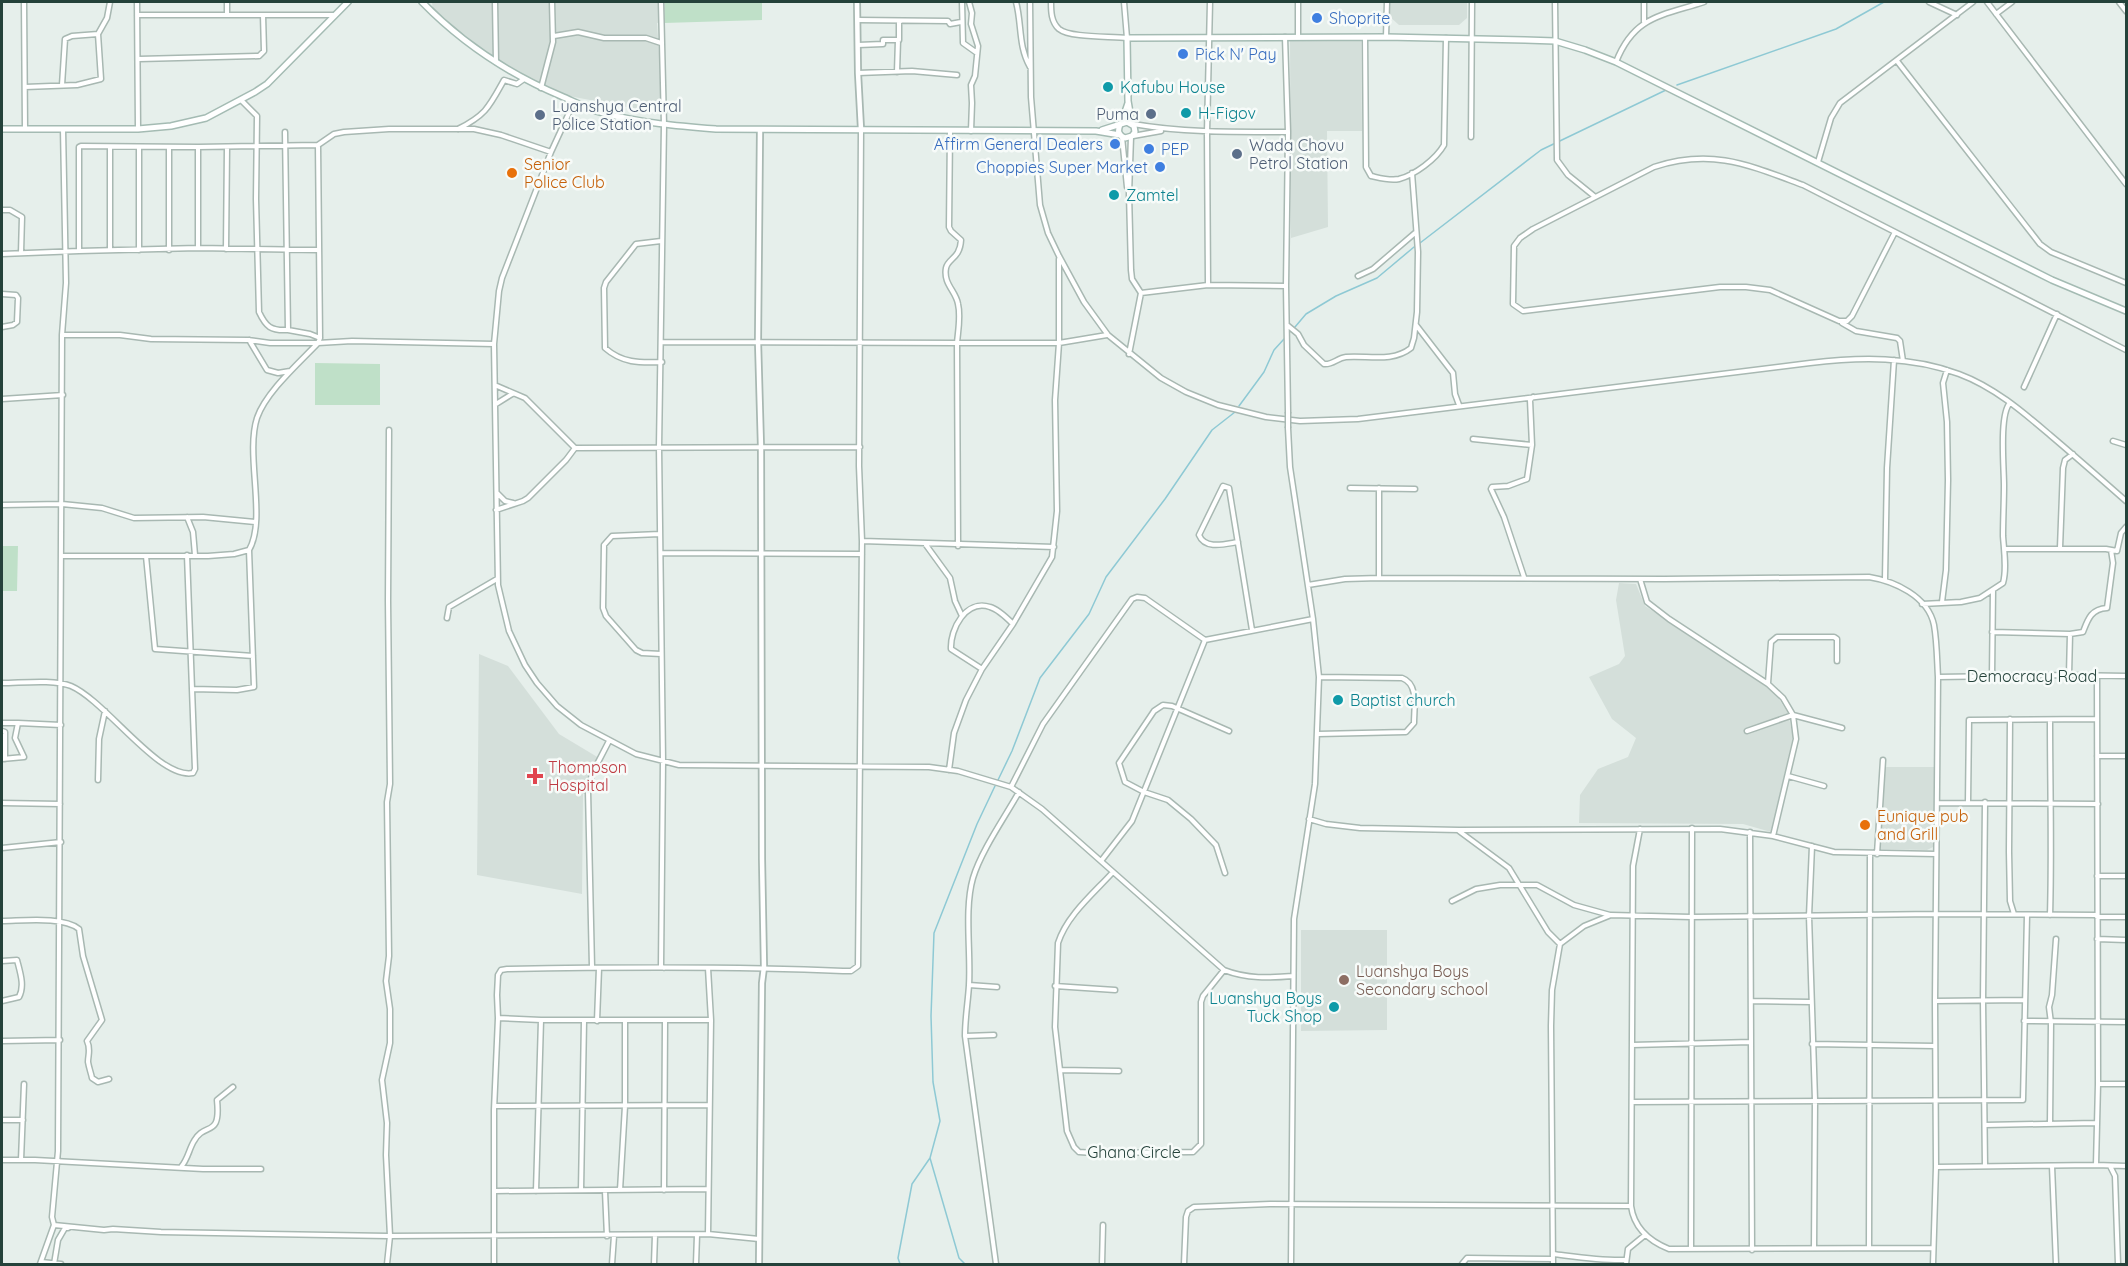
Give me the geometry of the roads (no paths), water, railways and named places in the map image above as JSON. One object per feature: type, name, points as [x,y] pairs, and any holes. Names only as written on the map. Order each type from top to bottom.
[{"type":"main road","points":[[2,129],[138,129],[171,126],[206,118],[255,92],[280,72],[348,2]]},
{"type":"main road","points":[[422,2],[453,31],[496,62],[524,80],[583,107],[664,125],[760,131],[861,129],[1096,131],[1132,136],[1135,132],[1128,101],[1127,38],[1386,37],[1555,41],[1616,62],[2052,280],[2127,311]]},
{"type":"main road","points":[[1121,136],[1118,130],[1128,101]]},
{"type":"main road","points":[[1096,131],[1128,122],[1132,124]]},
{"type":"street","points":[[24,2],[25,129]]},
{"type":"street","points":[[25,87],[82,84],[101,79],[98,34],[107,18],[110,2]]},
{"type":"street","points":[[137,2],[138,129]]},
{"type":"street","points":[[227,2],[227,15]]},
{"type":"street","points":[[495,2],[496,62]]},
{"type":"street","points":[[541,88],[554,36],[552,2]]},
{"type":"street","points":[[661,2],[664,125],[659,447],[663,761],[661,967],[665,968]]},
{"type":"street","points":[[494,1264],[498,975],[501,970],[764,967],[843,971],[858,966],[862,541],[861,129],[857,2]]},
{"type":"street","points":[[962,2],[963,43],[977,53]]},
{"type":"street","points":[[969,2],[978,46],[975,76],[970,86],[972,103],[970,131]]},
{"type":"street","points":[[1016,2],[1021,44],[1024,57],[1031,70]]},
{"type":"street","points":[[1030,2],[1034,131],[1040,205],[1048,233],[1084,302],[1108,335],[1161,378],[1186,392],[1218,405],[1266,417],[1300,421],[1347,420],[1835,360],[1871,358],[1903,361],[1947,370],[1976,382],[2010,403],[2127,501]]},
{"type":"street","points":[[1051,2],[1052,18],[1055,24],[1067,33],[1127,38],[1125,2]]},
{"type":"street","points":[[1208,285],[1207,132],[1210,2]]},
{"type":"street","points":[[1298,2],[1298,38]]},
{"type":"street","points":[[1386,37],[1387,2]]},
{"type":"street","points":[[1471,137],[1472,2]]},
{"type":"street","points":[[1555,2],[1557,160],[1560,166],[1594,196]]},
{"type":"street","points":[[1644,2],[1644,22]]},
{"type":"street","points":[[1616,62],[1629,36],[1644,22],[1704,2]]},
{"type":"street","points":[[1929,2],[1957,15]]},
{"type":"street","points":[[1818,162],[1835,109],[1973,2]]},
{"type":"street","points":[[1987,2],[2127,184]]},
{"type":"street","points":[[1996,14],[2012,2]]},
{"type":"street","points":[[2119,2],[2127,11]]},
{"type":"street","points":[[137,15],[333,15]]},
{"type":"street","points":[[139,59],[259,56],[264,51],[263,15]]},
{"type":"street","points":[[858,20],[948,21],[950,24],[971,20]]},
{"type":"street","points":[[897,72],[899,21],[913,20]]},
{"type":"street","points":[[554,36],[578,32],[604,38],[646,38],[661,43]]},
{"type":"street","points":[[62,86],[65,39],[72,36],[98,34]]},
{"type":"street","points":[[1285,37],[1288,132],[1286,286],[1290,467],[1313,619],[1319,676],[1315,784],[1294,919],[1291,1264]]},
{"type":"street","points":[[1365,37],[1368,172],[1371,176],[1387,180],[1399,179],[1412,173],[1436,155],[1444,145],[1446,38]]},
{"type":"street","points":[[858,45],[883,44],[883,40],[898,40]]},
{"type":"street","points":[[1897,61],[2040,244],[2059,255],[2127,283]]},
{"type":"street","points":[[858,73],[912,71],[957,75]]},
{"type":"street","points":[[457,130],[476,121],[484,113],[504,80],[516,84],[524,80]]},
{"type":"street","points":[[241,100],[256,116],[259,312],[270,329],[310,334],[319,341]]},
{"type":"street","points":[[574,102],[551,152],[502,278],[494,344],[497,579],[509,631],[525,665],[537,683],[570,718],[609,741],[636,754],[679,765],[928,767],[949,770],[1011,787],[1042,809],[1224,970],[1240,976],[1258,978],[1293,976]]},
{"type":"street","points":[[1132,124],[1164,130],[1288,132]]},
{"type":"street","points":[[61,1264],[41,1263],[54,1225],[52,1216],[57,1161],[60,1040],[62,335],[66,252],[63,129]]},
{"type":"street","points":[[79,251],[79,147],[318,145],[334,134],[389,129],[493,132],[551,152]]},
{"type":"street","points":[[1129,354],[1141,293],[1132,279],[1129,194],[1132,136],[1164,130]]},
{"type":"street","points":[[759,1264],[764,967],[761,447],[758,341],[760,131]]},
{"type":"street","points":[[950,131],[949,227],[961,240],[958,255],[948,264],[946,271],[948,285],[958,303],[958,546]]},
{"type":"street","points":[[285,132],[288,330]]},
{"type":"street","points":[[1121,136],[1129,194]]},
{"type":"street","points":[[192,689],[253,688],[249,550],[253,543],[255,522],[256,424],[261,408],[290,371],[319,341],[318,145]]},
{"type":"street","points":[[110,147],[110,250]]},
{"type":"street","points":[[139,147],[139,250]]},
{"type":"street","points":[[169,147],[169,250]]},
{"type":"street","points":[[198,147],[198,248]]},
{"type":"street","points":[[226,249],[227,147]]},
{"type":"street","points":[[1903,361],[1900,341],[1897,338],[1856,331],[1770,290],[1746,286],[1720,287],[1523,311],[1517,309],[1513,304],[1513,258],[1516,242],[1533,229],[1594,196],[1663,164],[1699,158],[1728,160],[1749,165],[1803,185],[2127,350]]},
{"type":"street","points":[[1287,325],[1324,364],[1330,364],[1342,357],[1390,356],[1405,352],[1412,346],[1418,252],[1412,173]]},
{"type":"street","points":[[2,210],[10,210],[22,217],[21,253]]},
{"type":"street","points":[[1358,276],[1373,269],[1416,232]]},
{"type":"street","points":[[1839,321],[1847,321],[1852,316],[1895,232]]},
{"type":"street","points":[[661,241],[636,244],[603,288],[605,348],[614,356],[629,362],[662,362]]},
{"type":"street","points":[[2,254],[198,248],[258,251],[318,250]]},
{"type":"street","points":[[949,770],[954,733],[966,700],[982,669],[1013,624],[1050,560],[1054,547],[1059,256]]},
{"type":"street","points":[[1141,293],[1208,285],[1286,286]]},
{"type":"street","points":[[2,294],[16,295],[18,298],[17,322],[2,327]]},
{"type":"street","points":[[2024,387],[2057,314]]},
{"type":"street","points":[[1415,324],[1453,373],[1455,394],[1460,406]]},
{"type":"street","points":[[62,335],[248,340],[270,343],[352,341],[494,344]]},
{"type":"street","points":[[662,342],[1059,342],[1108,335]]},
{"type":"street","points":[[248,340],[267,370],[278,373],[290,371]]},
{"type":"street","points":[[1885,580],[1887,468],[1894,360]]},
{"type":"street","points":[[1942,602],[1946,570],[1948,480],[1947,422],[1943,383],[1947,370]]},
{"type":"street","points":[[496,386],[525,398],[575,448],[860,447]]},
{"type":"street","points":[[496,404],[513,394]]},
{"type":"street","points":[[2,399],[63,395]]},
{"type":"street","points":[[1524,577],[1504,517],[1491,489],[1527,479],[1532,445],[1530,400],[1533,396]]},
{"type":"street","points":[[1922,604],[1961,602],[1980,598],[2003,583],[2002,441],[2007,406],[2010,403]]},
{"type":"street","points":[[387,1264],[390,1236],[386,1155],[387,1123],[382,1080],[390,1031],[386,981],[389,940],[387,802],[390,784],[389,430]]},
{"type":"street","points":[[1473,440],[1532,445]]},
{"type":"street","points":[[2113,441],[2127,445]]},
{"type":"street","points":[[496,510],[524,501],[575,448]]},
{"type":"street","points":[[2060,548],[2062,468],[2064,460],[2073,454]]},
{"type":"street","points":[[1238,542],[1205,544],[1199,535],[1223,486],[1229,488],[1238,542],[1252,630]]},
{"type":"street","points":[[1350,488],[1415,489]]},
{"type":"street","points":[[1378,488],[1379,578]]},
{"type":"street","points":[[496,492],[505,501],[513,504]]},
{"type":"street","points":[[2,505],[63,504],[102,508],[134,518],[187,517],[255,522]]},
{"type":"street","points":[[187,517],[193,532],[195,555]]},
{"type":"street","points":[[2004,549],[2060,548],[2117,551],[2121,532],[2127,526]]},
{"type":"street","points":[[661,534],[612,536],[607,540],[604,545],[603,608],[613,625],[636,650],[642,653],[661,654]]},
{"type":"street","points":[[862,541],[958,546],[1054,547]]},
{"type":"street","points":[[926,544],[950,578],[955,601],[962,616]]},
{"type":"street","points":[[62,556],[229,555],[249,550]]},
{"type":"street","points":[[1992,632],[2070,634],[2083,632],[2086,621],[2092,613],[2098,609],[2107,608],[2113,563],[2111,550]]},
{"type":"street","points":[[661,553],[862,554]]},
{"type":"street","points":[[147,555],[155,649],[253,656]]},
{"type":"street","points":[[2,683],[61,683],[83,692],[105,710],[148,753],[169,766],[192,774],[195,769],[187,555]]},
{"type":"street","points":[[1308,585],[1345,579],[1379,578],[1869,577],[1901,586],[1922,604],[1934,624],[1938,677],[1935,914],[1936,1167],[1933,1264]]},
{"type":"street","points":[[447,618],[449,607],[497,579]]},
{"type":"street","points":[[1640,579],[1647,602],[1768,684],[1783,698],[1793,715],[1796,739],[1773,836]]},
{"type":"street","points":[[1992,676],[1993,590]]},
{"type":"street","points":[[1011,787],[1043,724],[1132,599],[1145,598],[1205,640],[1313,619]]},
{"type":"street","points":[[982,669],[951,649],[950,640],[962,616],[974,607],[992,607],[1013,624]]},
{"type":"street","points":[[2069,675],[2070,634]]},
{"type":"street","points":[[1768,684],[1771,642],[1777,637],[1834,637],[1837,639],[1837,661]]},
{"type":"street","points":[[1101,861],[1126,831],[1205,640]]},
{"type":"street","points":[[1318,734],[1406,732],[1414,723],[1413,688],[1407,679],[1319,676]]},
{"type":"street","points":[[2096,1165],[2098,1084],[2096,1022],[2097,676]]},
{"type":"street","name":"Democracy Road","points":[[1938,677],[2127,676]]},
{"type":"street","points":[[1225,873],[1213,840],[1173,803],[1125,782],[1119,763],[1154,711],[1163,705],[1229,730]]},
{"type":"street","points":[[98,780],[99,739],[105,710]]},
{"type":"street","points":[[1747,731],[1793,715],[1842,728]]},
{"type":"street","points":[[2010,719],[2008,803],[2010,901],[2014,914]]},
{"type":"street","points":[[1968,802],[1969,720],[2096,719]]},
{"type":"street","points":[[2050,720],[2052,853],[2050,915]]},
{"type":"street","points":[[2,723],[61,725]]},
{"type":"street","points":[[15,734],[3,732],[3,759],[24,757],[16,741],[18,723]]},
{"type":"street","points":[[592,968],[588,791],[592,774],[609,741]]},
{"type":"street","points":[[2097,756],[2127,756]]},
{"type":"street","points":[[1877,854],[1883,760]]},
{"type":"street","points":[[1788,776],[1824,786]]},
{"type":"street","points":[[996,1264],[965,1036],[969,985],[970,896],[978,864],[1019,792]]},
{"type":"street","points":[[2,802],[60,804]]},
{"type":"street","points":[[1985,802],[1983,1001],[1985,1166]]},
{"type":"street","points":[[1938,803],[2098,804]]},
{"type":"street","points":[[1309,819],[1326,824],[1360,828],[1459,830],[1720,828],[1773,836],[1834,852],[1936,854]]},
{"type":"street","points":[[1691,1248],[1692,828]]},
{"type":"street","points":[[1640,829],[1633,866],[1632,914],[1631,1206],[1633,1218],[1645,1235],[1669,1249],[1933,1248]]},
{"type":"street","points":[[1459,830],[1509,868],[1548,932],[1560,944]]},
{"type":"street","points":[[1750,832],[1752,1250]]},
{"type":"street","points":[[2,848],[61,842]]},
{"type":"street","points":[[1812,846],[1809,916],[1810,1002],[1815,1100],[1814,1248]]},
{"type":"street","points":[[1869,1248],[1870,854]]},
{"type":"street","name":"Ghana Circle","points":[[1113,872],[1061,932],[1058,943],[1055,1027],[1067,1131],[1074,1147],[1079,1152],[1094,1154],[1193,1152],[1197,1150],[1201,1144],[1201,1002],[1203,996],[1224,970]]},
{"type":"street","points":[[2097,876],[2127,876]]},
{"type":"street","points":[[1452,901],[1476,889],[1518,884],[1537,885],[1574,905],[1611,915],[1691,917],[2014,914],[2127,917]]},
{"type":"street","points":[[1553,1264],[1552,990],[1560,944],[1584,926],[1611,915]]},
{"type":"street","points":[[1633,1102],[2023,1100],[2027,915]]},
{"type":"street","points":[[2,921],[60,921],[75,925],[80,932],[83,956],[102,1020],[87,1041],[90,1046],[88,1059],[92,1078],[98,1082],[109,1079]]},
{"type":"street","points":[[2050,1123],[2051,1023],[2049,1007],[2056,939]]},
{"type":"street","points":[[2097,939],[2127,940]]},
{"type":"street","points":[[2,961],[17,960],[22,980],[19,997],[2,1001]]},
{"type":"street","points":[[597,1021],[599,968]]},
{"type":"street","points":[[708,968],[711,1020],[708,1234]]},
{"type":"street","points":[[969,985],[997,987]]},
{"type":"street","points":[[1055,986],[1115,990]]},
{"type":"street","points":[[1935,1001],[2025,1000]]},
{"type":"street","points":[[1751,1001],[1810,1002]]},
{"type":"street","points":[[498,1018],[584,1021],[711,1020]]},
{"type":"street","points":[[536,1191],[541,1020]]},
{"type":"street","points":[[620,1190],[625,1106],[625,1020]]},
{"type":"street","points":[[581,1190],[584,1021]]},
{"type":"street","points":[[664,1190],[665,1021]]},
{"type":"street","points":[[2024,1022],[2127,1022]]},
{"type":"street","points":[[965,1036],[994,1035]]},
{"type":"street","points":[[2,1041],[60,1040]]},
{"type":"street","points":[[1632,1045],[1751,1042]]},
{"type":"street","points":[[1812,1044],[1935,1046]]},
{"type":"street","points":[[1060,1070],[1119,1071]]},
{"type":"street","points":[[21,1160],[24,1084]]},
{"type":"street","points":[[2098,1084],[2127,1084]]},
{"type":"street","points":[[181,1167],[198,1134],[210,1130],[216,1123],[217,1100],[232,1087]]},
{"type":"street","points":[[495,1106],[709,1106]]},
{"type":"street","points":[[2,1120],[23,1120]]},
{"type":"street","points":[[1985,1125],[2096,1123]]},
{"type":"street","points":[[2,1160],[261,1169]]},
{"type":"street","points":[[2110,1165],[2115,1176],[2118,1264]]},
{"type":"street","points":[[2052,1166],[2056,1264]]},
{"type":"street","points":[[1936,1167],[2127,1166]]},
{"type":"street","points":[[495,1191],[707,1189]]},
{"type":"street","points":[[604,1191],[607,1236]]},
{"type":"street","points":[[1184,1264],[1186,1217],[1188,1211],[1194,1207],[1232,1204],[1631,1206]]},
{"type":"street","points":[[1102,1264],[1103,1224]]},
{"type":"street","points":[[54,1225],[161,1232],[390,1236],[708,1234],[759,1239]]},
{"type":"street","points":[[54,1264],[58,1240],[65,1228],[71,1227]]},
{"type":"street","points":[[654,1264],[655,1235]]},
{"type":"street","points":[[696,1264],[697,1235]]},
{"type":"street","points":[[1462,1264],[1467,1258],[1553,1256],[1591,1257],[1603,1261],[1626,1262],[1628,1249],[1645,1235]]},
{"type":"street","points":[[612,1264],[614,1236]]},
{"type":"waterway","points":[[1677,85],[1836,29],[1884,2]]},
{"type":"waterway","points":[[1420,243],[1541,150],[1666,90]]},
{"type":"waterway","points":[[1295,327],[1306,314],[1336,296],[1377,278],[1414,247]]},
{"type":"waterway","points":[[1239,406],[1264,372],[1274,350],[1284,339]]},
{"type":"waterway","points":[[998,780],[1012,751],[1040,678],[1089,614],[1106,577],[1165,499],[1212,430],[1235,412]]},
{"type":"waterway","points":[[900,1264],[898,1258],[912,1184],[930,1158],[940,1121],[933,1082],[931,1016],[934,933],[977,824],[995,786]]},
{"type":"waterway","points":[[930,1158],[959,1258],[965,1264]]},
{"type":"place","name":"Shoprite","points":[[1317,18]]},
{"type":"place","name":"Pick N' Pay","points":[[1183,54]]},
{"type":"place","name":"Kafubu House","points":[[1108,87]]},
{"type":"place","name":"H-Figov","points":[[1186,113]]},
{"type":"place","name":"Puma","points":[[1151,114]]},
{"type":"place","name":"Luanshya Central Police Station","points":[[540,115]]},
{"type":"place","name":"Affirm General Dealers","points":[[1115,144]]},
{"type":"place","name":"PEP","points":[[1149,149]]},
{"type":"place","name":"Wada Chovu Petrol Station","points":[[1237,154]]},
{"type":"place","name":"Choppies Super Market","points":[[1160,167]]},
{"type":"place","name":"Senior Police Club","points":[[512,173]]},
{"type":"place","name":"Zamtel","points":[[1114,195]]},
{"type":"place","name":"Baptist church","points":[[1338,700]]},
{"type":"place","name":"Thompson Hospital","points":[[535,776]]},
{"type":"place","name":"Eunique pub and Grill","points":[[1865,825]]},
{"type":"place","name":"Luanshya Boys Secondary school","points":[[1344,980]]},
{"type":"place","name":"Luanshya Boys Tuck Shop","points":[[1334,1007]]}]
